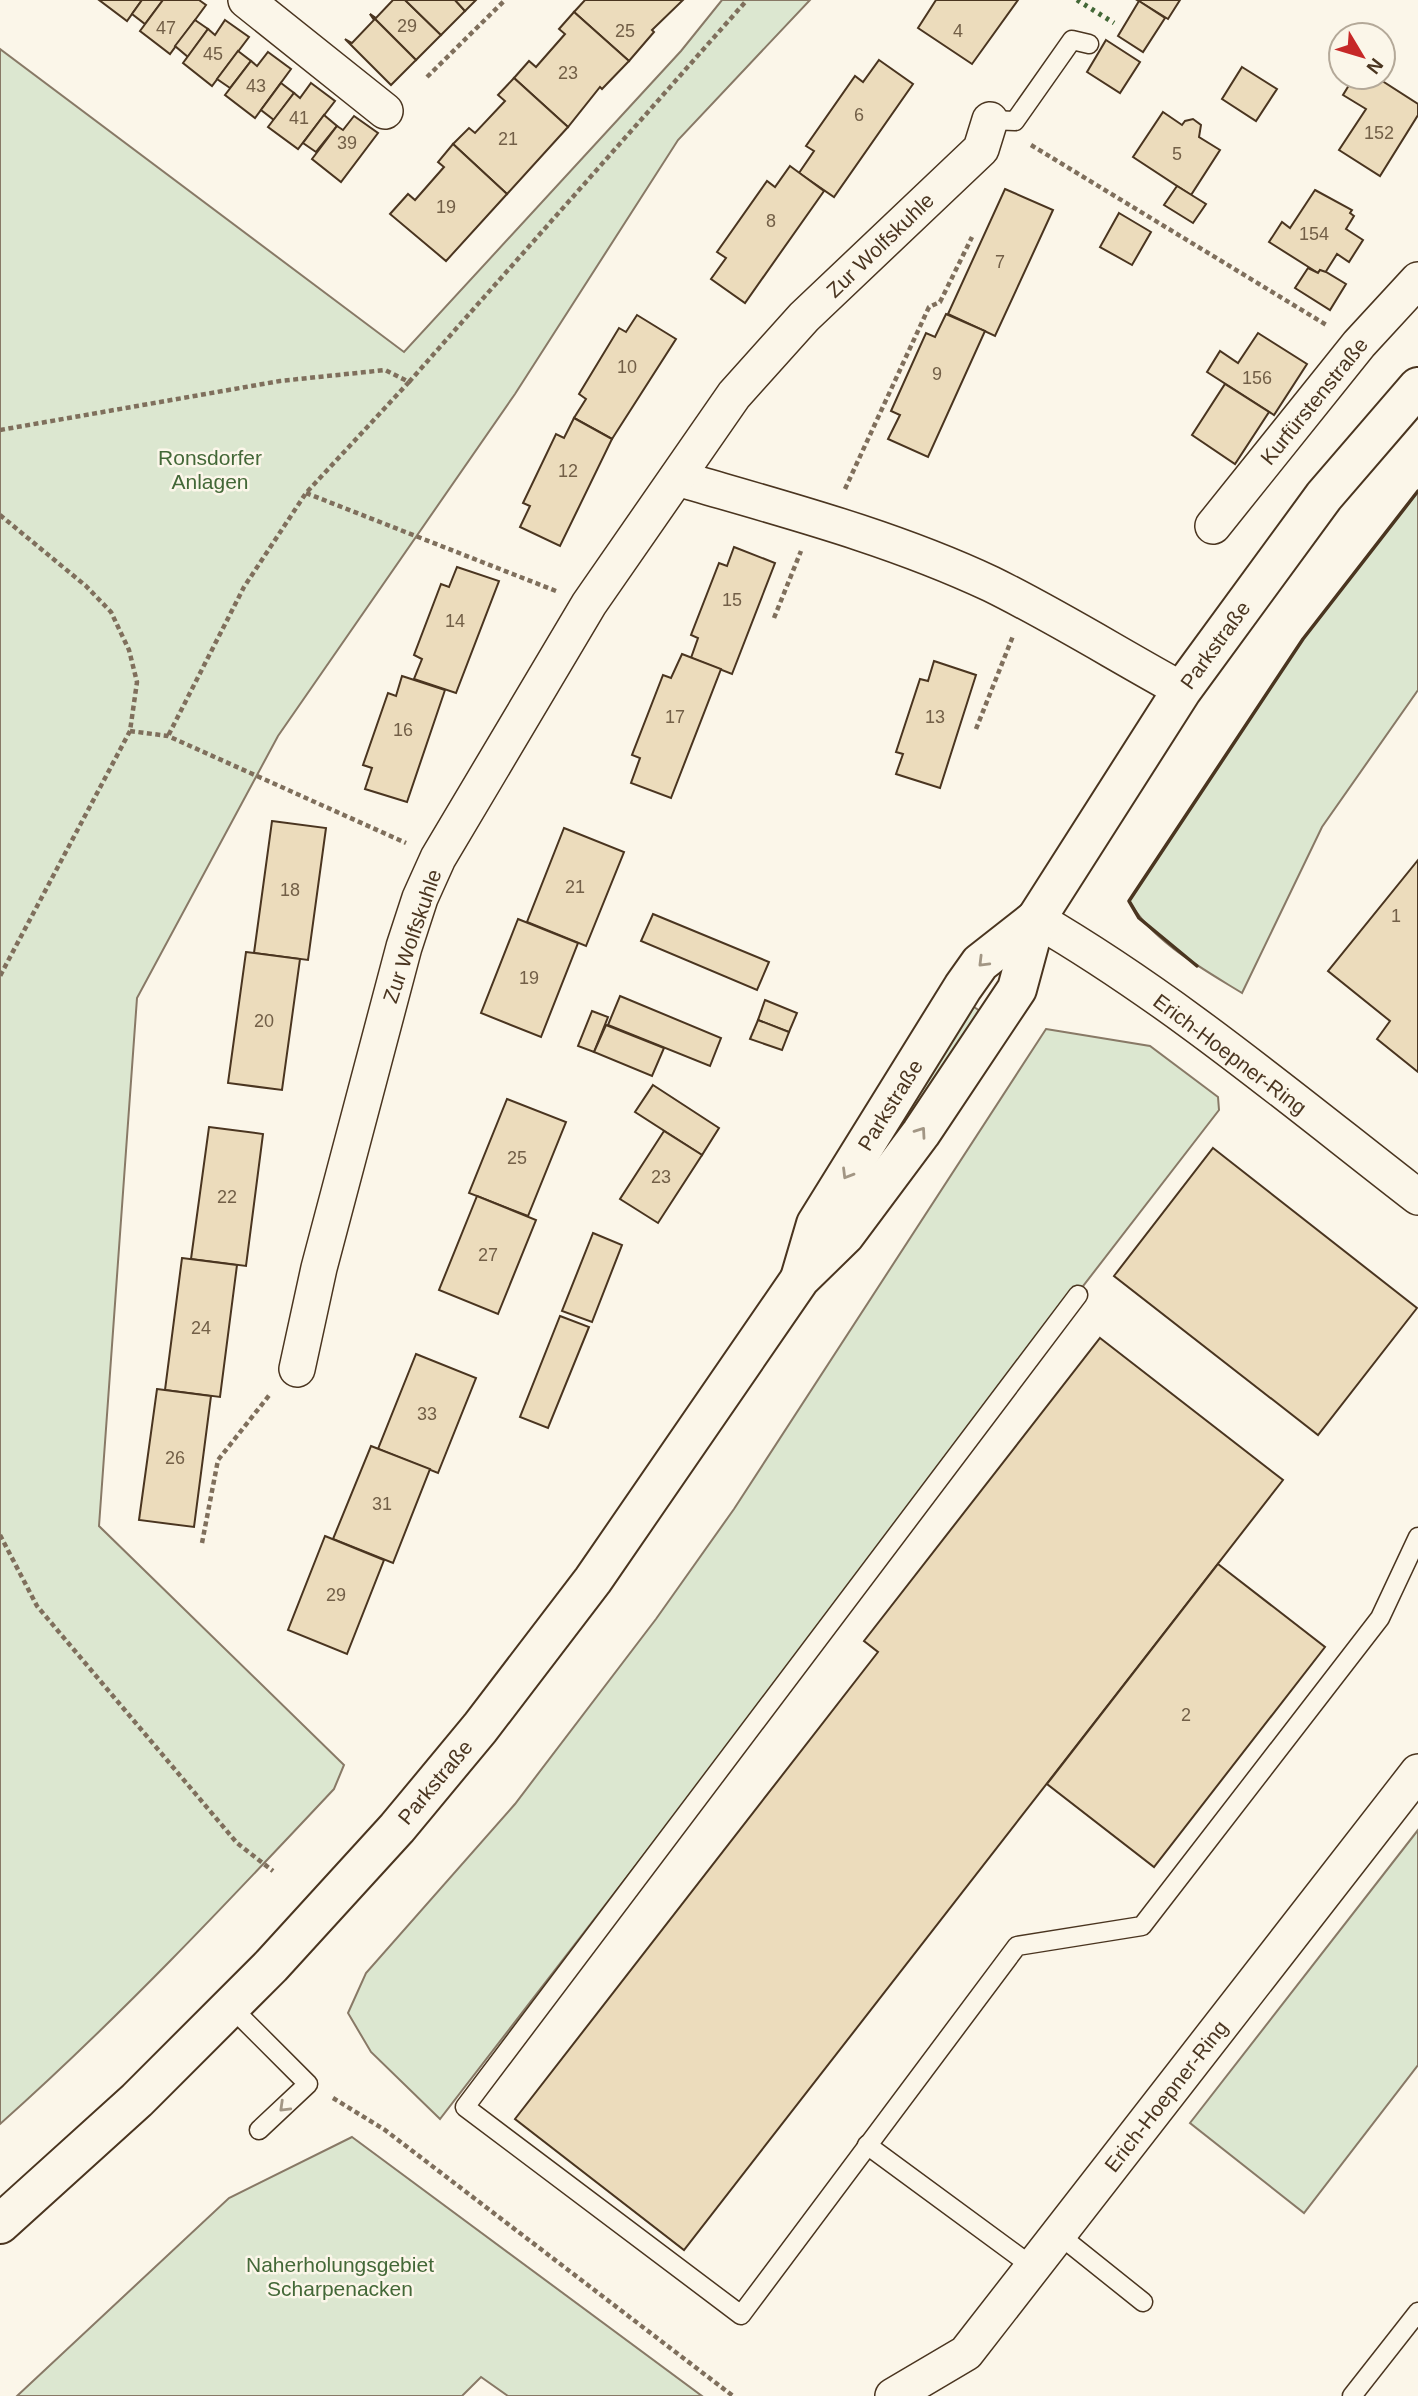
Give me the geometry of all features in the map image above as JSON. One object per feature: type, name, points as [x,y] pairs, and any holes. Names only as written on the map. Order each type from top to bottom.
[{"type":"main road","name":"Parkstraße","points":[[0,2224],[72,2161],[231,2007],[380,1847],[480,1728],[593,1580],[800,1279],[845,1235],[921,1133],[1017,989],[1036,919],[1182,690],[1324,496],[1418,387]]},
{"type":"street","points":[[246,0],[384,111]]},
{"type":"street","name":"Zur Wolfskuhle","points":[[297,1369],[319,1268],[400,959],[420,898],[438,858],[589,604],[734,395],[804,317],[981,149],[990,120]]},
{"type":"street","name":"Kurfürstenstraße","points":[[1213,526],[1359,344],[1418,280]]},
{"type":"street","points":[[677,478],[830,522],[989,584],[1182,690]]},
{"type":"street","name":"Erich-Hoepner-Ring","points":[[1036,919],[1084,947],[1183,1017],[1418,1196]]},
{"type":"street","name":"Erich-Hoepner-Ring","points":[[893,2396],[966,2353],[1418,1772]]},
{"type":"lane","points":[[990,120],[1015,121],[1072,40],[1089,44]]},
{"type":"lane","points":[[1078,1295],[465,2107],[741,2315],[1017,1946],[1142,1926],[1380,1618],[1418,1537]]},
{"type":"lane","points":[[231,2007],[308,2084],[259,2130]]},
{"type":"lane","points":[[867,2145],[1032,2267]]},
{"type":"lane","points":[[1058,2234],[1143,2302]]},
{"type":"lane","points":[[1352,2396],[1418,2312]]},
{"type":"path","points":[[427,77],[505,0]]},
{"type":"path","points":[[168,736],[244,587],[306,493],[409,382],[747,0]]},
{"type":"path","points":[[990,120],[1359,344]]},
{"type":"path","points":[[830,522],[929,307],[940,302],[972,237]]},
{"type":"path","points":[[0,430],[280,381],[385,370],[409,382]]},
{"type":"path","points":[[306,493],[589,604]]},
{"type":"path","points":[[0,515],[86,586],[111,612],[129,650],[137,682],[130,731],[0,976]]},
{"type":"path","points":[[774,618],[798,559]]},
{"type":"path","points":[[976,729],[1004,658]]},
{"type":"path","points":[[130,731],[168,736],[438,858]]},
{"type":"path","points":[[202,1544],[218,1460],[269,1395],[297,1369]]},
{"type":"path","points":[[0,1535],[37,1606],[237,1843],[273,1871]]},
{"type":"path","points":[[308,2084],[385,2130],[733,2396]]},
{"type":"green space","name":"Ronsdorfer Anlagen","points":[[722,0],[810,0],[678,140],[515,394],[278,736],[137,998],[99,1526],[344,1765],[334,1789],[212,1918],[87,2044],[0,2124],[0,49],[404,352],[681,51]]},
{"type":"green space","points":[[1418,491],[1418,690],[1322,827],[1242,993],[1165,942],[1139,916],[1129,901],[1303,639]]},
{"type":"green space","points":[[971,1005],[983,1013],[916,1115],[844,1197]]},
{"type":"green space","points":[[1046,1029],[1150,1046],[1218,1097],[1219,1110],[440,2119],[371,2052],[348,2013],[366,1973],[515,1804],[656,1619],[734,1509]]},
{"type":"green space","points":[[1418,1830],[1418,2065],[1304,2213],[1190,2123]]},
{"type":"green space","name":"Naherholungsgebiet Scharpenacken","points":[[352,2137],[702,2396],[508,2396],[481,2377],[462,2396],[17,2396],[229,2198]]},
{"type":"building","points":[[99,0],[142,0],[127,21]]},
{"type":"building","points":[[142,0],[163,0],[145,24],[132,14]]},
{"type":"building","points":[[163,0],[199,0],[206,5],[170,54],[140,31]]},
{"type":"building","points":[[393,0],[405,0],[441,35],[416,60],[370,14],[376,18]]},
{"type":"building","points":[[405,0],[455,0],[465,11],[441,35]]},
{"type":"building","points":[[455,0],[476,0],[465,11]]},
{"type":"building","points":[[585,0],[683,0],[652,30],[654,32],[629,61],[574,12]]},
{"type":"building","points":[[936,0],[1018,0],[972,64],[918,28]]},
{"type":"building","points":[[1137,0],[1180,0],[1168,19]]},
{"type":"building","points":[[1139,1],[1165,18],[1143,52],[1118,36]]},
{"type":"building","points":[[574,12],[629,61],[602,89],[600,87],[568,127],[514,78],[529,61],[536,67],[565,34],[559,29]]},
{"type":"building","points":[[370,14],[416,60],[391,85],[345,39],[352,43],[374,20]]},
{"type":"building","points":[[195,20],[208,29],[188,57],[175,46]]},
{"type":"building","points":[[225,20],[249,37],[212,86],[183,63],[208,29],[215,35]]},
{"type":"building","points":[[1106,40],[1140,62],[1120,93],[1087,72]]},
{"type":"building","points":[[238,51],[251,61],[230,88],[217,79]]},
{"type":"building","points":[[268,52],[291,69],[255,118],[225,95],[251,61],[257,66]]},
{"type":"building","points":[[879,60],[913,84],[834,197],[799,173],[814,151],[806,146],[855,76],[863,82]]},
{"type":"building","points":[[1242,67],[1277,89],[1256,121],[1222,99]]},
{"type":"building","points":[[514,78],[568,127],[507,194],[453,144],[469,128],[475,133],[505,101],[498,95]]},
{"type":"building","points":[[281,83],[294,93],[274,120],[261,110]]},
{"type":"building","points":[[311,83],[335,101],[298,149],[268,127],[294,93],[300,98]]},
{"type":"building","points":[[1397,90],[1418,104],[1418,115],[1380,176],[1339,150],[1366,109],[1343,95],[1345,91]]},
{"type":"building","points":[[1163,112],[1182,125],[1193,119],[1201,125],[1199,137],[1220,150],[1191,195],[1133,157]]},
{"type":"building","points":[[324,115],[337,126],[316,152],[303,143]]},
{"type":"building","points":[[354,116],[378,133],[341,182],[312,159],[337,126],[343,130]]},
{"type":"building","points":[[453,144],[507,194],[446,261],[390,214],[408,194],[415,200],[444,167],[438,162]]},
{"type":"building","points":[[790,166],[824,191],[745,303],[711,279],[726,258],[717,252],[767,181],[775,187]]},
{"type":"building","points":[[1177,186],[1206,204],[1193,223],[1164,205]]},
{"type":"building","points":[[1005,189],[1053,210],[995,336],[948,314]]},
{"type":"building","points":[[1315,190],[1352,210],[1350,213],[1354,216],[1346,229],[1363,240],[1349,262],[1337,254],[1325,273],[1320,270],[1318,273],[1269,242],[1282,222],[1290,228]]},
{"type":"building","points":[[1119,213],[1151,232],[1132,265],[1100,247]]},
{"type":"building","points":[[1308,268],[1318,273],[1320,270],[1326,272],[1346,284],[1330,310],[1295,288]]},
{"type":"building","points":[[946,314],[985,331],[928,457],[888,439],[900,415],[891,411],[926,333],[935,337]]},
{"type":"building","points":[[637,315],[676,339],[612,439],[574,418],[586,399],[579,394],[619,328],[626,332]]},
{"type":"building","points":[[1258,333],[1307,364],[1274,415],[1207,372],[1220,351],[1238,363]]},
{"type":"building","points":[[1225,384],[1269,412],[1235,464],[1192,435]]},
{"type":"building","points":[[574,418],[612,439],[560,546],[520,527],[530,506],[523,503],[556,434],[564,438]]},
{"type":"building","points":[[734,547],[775,563],[732,674],[691,658],[698,638],[691,635],[719,563],[727,566]]},
{"type":"building","points":[[457,567],[499,581],[456,693],[414,679],[422,659],[414,655],[441,584],[449,587]]},
{"type":"building","points":[[682,654],[721,669],[671,798],[631,783],[640,758],[632,755],[663,675],[671,678]]},
{"type":"building","points":[[934,661],[976,675],[940,788],[896,774],[903,754],[896,752],[920,679],[928,681]]},
{"type":"building","points":[[402,676],[445,690],[407,802],[365,789],[372,768],[363,765],[388,693],[396,696]]},
{"type":"building","points":[[272,821],[326,828],[308,960],[254,953]]},
{"type":"building","points":[[564,828],[624,852],[586,946],[527,922]]},
{"type":"building","points":[[1418,860],[1418,1072],[1377,1039],[1390,1021],[1328,971]]},
{"type":"building","points":[[653,914],[769,962],[757,990],[641,941]]},
{"type":"building","points":[[518,919],[578,943],[541,1037],[481,1013]]},
{"type":"building","points":[[246,952],[300,959],[282,1090],[228,1083]]},
{"type":"building","points":[[620,996],[721,1038],[710,1066],[608,1025]]},
{"type":"building","points":[[765,1000],[797,1013],[789,1032],[758,1020]]},
{"type":"building","points":[[592,1011],[608,1017],[594,1052],[578,1046]]},
{"type":"building","points":[[758,1020],[789,1032],[782,1050],[750,1039]]},
{"type":"building","points":[[606,1025],[664,1048],[652,1076],[594,1052]]},
{"type":"building","points":[[653,1085],[719,1128],[702,1155],[635,1112]]},
{"type":"building","points":[[507,1099],[566,1122],[528,1216],[469,1193]]},
{"type":"building","points":[[209,1127],[263,1134],[246,1266],[191,1259]]},
{"type":"building","points":[[664,1131],[702,1155],[658,1223],[620,1199]]},
{"type":"building","points":[[1213,1148],[1417,1308],[1318,1435],[1114,1276]]},
{"type":"building","points":[[477,1196],[536,1220],[498,1314],[439,1290]]},
{"type":"building","points":[[593,1233],[622,1245],[592,1322],[562,1311]]},
{"type":"building","points":[[182,1258],[237,1265],[220,1397],[165,1390]]},
{"type":"building","points":[[560,1316],[589,1327],[548,1428],[520,1417]]},
{"type":"building","points":[[1100,1338],[1283,1480],[684,2250],[515,2119],[878,1652],[864,1641]]},
{"type":"building","points":[[416,1354],[476,1378],[438,1473],[378,1449]]},
{"type":"building","points":[[157,1389],[211,1396],[194,1527],[139,1520]]},
{"type":"building","points":[[371,1446],[430,1469],[393,1563],[333,1539]]},
{"type":"building","points":[[325,1536],[384,1560],[347,1654],[288,1630]]},
{"type":"building","points":[[1218,1564],[1325,1647],[1154,1867],[1047,1784]]},
{"type":"hedge","points":[[1077,0],[1114,23]]},
{"type":"wall","points":[[1197,966],[1139,918],[1129,901],[1303,639],[1418,491]]}]
